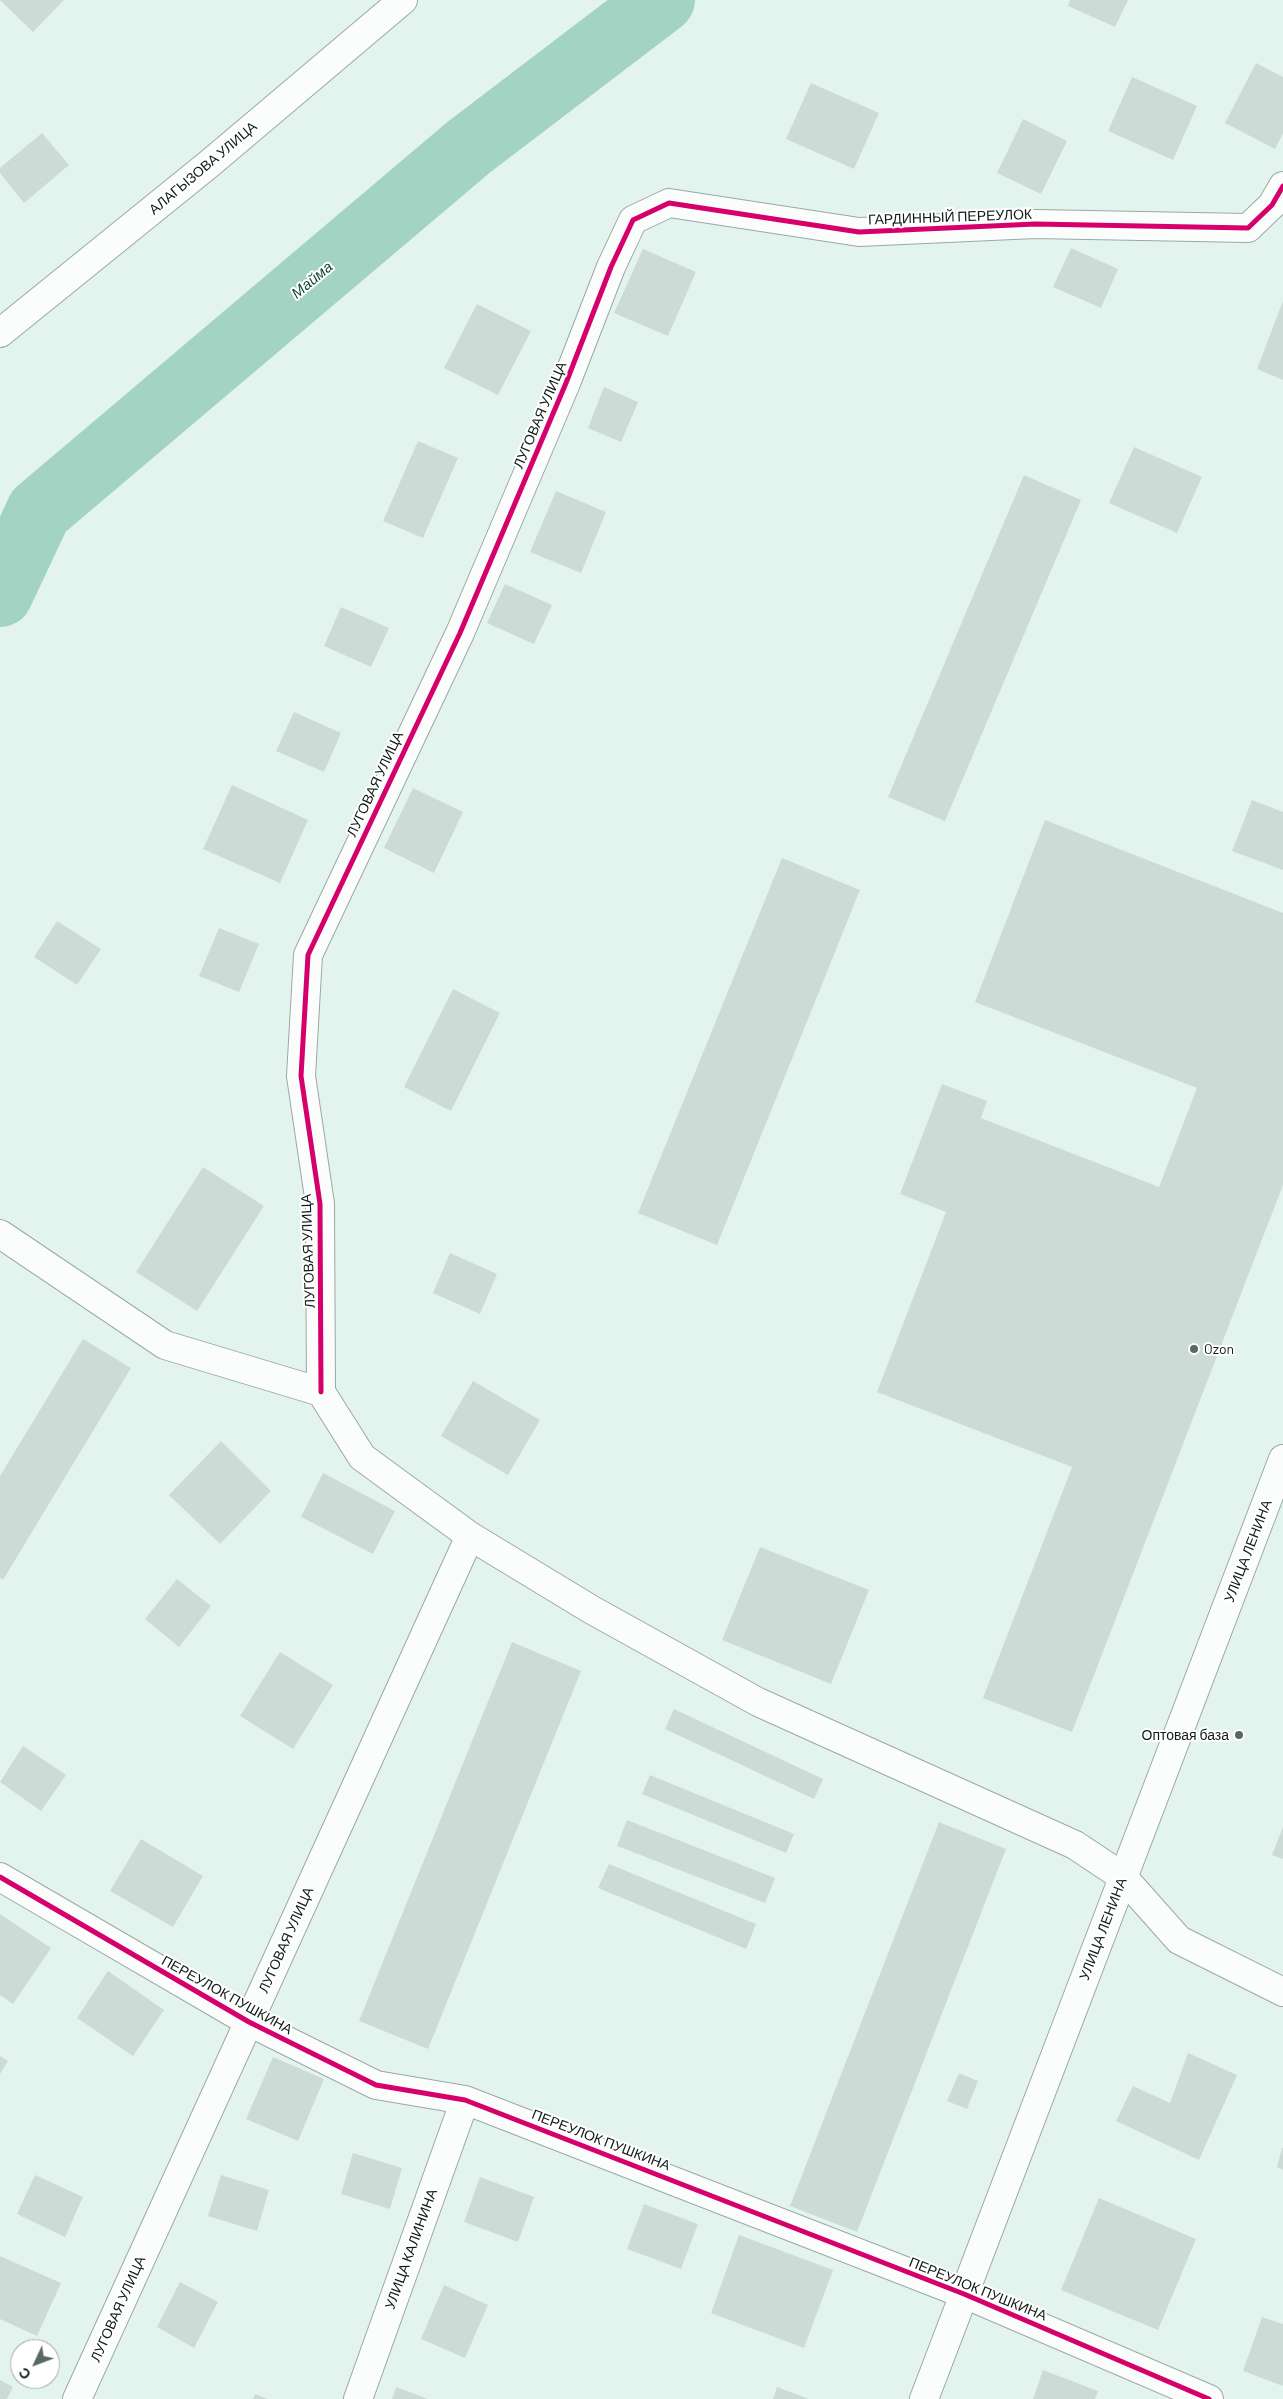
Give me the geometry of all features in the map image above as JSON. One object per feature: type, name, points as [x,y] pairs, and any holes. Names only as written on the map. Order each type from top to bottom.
[{"type":"street","name":"АЛАГЫЗОВА УЛИЦА","points":[[0,333],[209,164],[403,0]]},
{"type":"street","name":"ГАРДИННЫЙ ПЕРЕУЛОК","points":[[633,220],[669,203],[859,232],[1035,224],[1248,228],[1272,205],[1283,186]]},
{"type":"street","name":"ЛУГОВАЯ УЛИЦА","points":[[321,1392],[320,1204],[301,1076],[308,955],[460,633],[566,383],[611,267],[633,220]]},
{"type":"street","points":[[0,1234],[165,1345],[321,1392],[362,1458],[470,1536],[592,1610],[758,1702],[1075,1846],[1122,1877],[1179,1940],[1283,1992]]},
{"type":"street","name":"УЛИЦА ЛЕНИНА","points":[[924,2399],[1283,1459]]},
{"type":"street","name":"ЛУГОВАЯ УЛИЦА","points":[[77,2399],[470,1536]]},
{"type":"street","name":"ПЕРЕУЛОК ПУШКИНА","points":[[0,1877],[249,2022],[376,2084],[465,2100],[964,2294],[1209,2399]]},
{"type":"street","name":"УЛИЦА КАЛИНИНА","points":[[358,2399],[465,2100]]},
{"type":"building","points":[[0,0],[64,0],[33,32]]},
{"type":"building","points":[[1070,0],[1128,0],[1115,27],[1068,6]]},
{"type":"building","points":[[1256,63],[1283,77],[1283,133],[1275,149],[1225,123]]},
{"type":"building","points":[[1132,77],[1197,106],[1173,160],[1108,131]]},
{"type":"building","points":[[811,83],[879,113],[854,169],[786,139]]},
{"type":"building","points":[[1023,119],[1067,141],[1041,194],[997,173]]},
{"type":"building","points":[[42,133],[69,165],[24,203],[0,173],[0,168]]},
{"type":"building","points":[[1071,248],[1118,269],[1101,308],[1053,287]]},
{"type":"building","points":[[643,249],[696,272],[668,336],[614,313]]},
{"type":"building","points":[[1283,301],[1283,380],[1257,369]]},
{"type":"building","points":[[477,304],[531,331],[498,395],[444,368]]},
{"type":"building","points":[[604,387],[638,402],[621,442],[588,428]]},
{"type":"building","points":[[418,441],[458,458],[423,538],[383,521]]},
{"type":"building","points":[[1134,447],[1202,477],[1177,533],[1109,503]]},
{"type":"building","points":[[1024,475],[1081,500],[945,821],[888,797]]},
{"type":"building","points":[[556,491],[606,512],[581,573],[530,552]]},
{"type":"building","points":[[505,584],[552,605],[534,644],[487,623]]},
{"type":"building","points":[[341,607],[389,628],[371,667],[324,646]]},
{"type":"building","points":[[294,712],[341,733],[324,772],[276,751]]},
{"type":"building","points":[[232,785],[308,820],[280,883],[203,849]]},
{"type":"building","points":[[413,788],[463,812],[434,873],[384,848]]},
{"type":"building","points":[[1252,800],[1283,812],[1283,870],[1232,851]]},
{"type":"building","points":[[1045,820],[1283,913],[1283,1185],[1072,1732],[983,1698],[1072,1467],[877,1392],[946,1212],[900,1194],[942,1084],[987,1101],[981,1118],[1159,1187],[1197,1088],[975,1002]]},
{"type":"building","points":[[782,858],[860,890],[717,1245],[638,1213]]},
{"type":"building","points":[[57,921],[101,949],[77,985],[34,957]]},
{"type":"building","points":[[219,928],[259,944],[239,992],[199,976]]},
{"type":"building","points":[[453,989],[500,1013],[451,1111],[404,1087]]},
{"type":"building","points":[[203,1167],[264,1206],[197,1311],[136,1272]]},
{"type":"building","points":[[450,1253],[497,1274],[480,1314],[433,1293]]},
{"type":"building","points":[[83,1339],[131,1368],[3,1580],[0,1578],[0,1476]]},
{"type":"building","points":[[473,1381],[540,1420],[508,1475],[441,1436]]},
{"type":"building","points":[[221,1441],[271,1491],[220,1544],[169,1495]]},
{"type":"building","points":[[323,1473],[395,1511],[373,1554],[301,1517]]},
{"type":"building","points":[[760,1547],[869,1590],[831,1684],[722,1640]]},
{"type":"building","points":[[177,1579],[211,1606],[179,1647],[145,1619]]},
{"type":"building","points":[[512,1642],[581,1671],[428,2049],[359,2021]]},
{"type":"building","points":[[280,1652],[333,1685],[293,1749],[240,1716]]},
{"type":"building","points":[[674,1709],[823,1779],[814,1799],[665,1729]]},
{"type":"building","points":[[23,1746],[66,1775],[41,1811],[0,1782]]},
{"type":"building","points":[[650,1775],[794,1834],[786,1853],[642,1794]]},
{"type":"building","points":[[627,1820],[775,1878],[765,1903],[617,1846]]},
{"type":"building","points":[[939,1822],[1006,1849],[857,2232],[790,2206]]},
{"type":"building","points":[[1283,1827],[1283,1859],[1272,1855]]},
{"type":"building","points":[[141,1839],[203,1876],[173,1927],[110,1891]]},
{"type":"building","points":[[609,1864],[756,1924],[746,1949],[598,1888]]},
{"type":"building","points":[[0,1914],[51,1948],[13,2004],[0,1995]]},
{"type":"building","points":[[108,1971],[164,2010],[133,2056],[77,2018]]},
{"type":"building","points":[[1188,2053],[1237,2075],[1199,2160],[1116,2121],[1133,2086],[1170,2103]]},
{"type":"building","points":[[0,2056],[8,2061],[0,2074]]},
{"type":"building","points":[[273,2057],[324,2079],[298,2141],[246,2119]]},
{"type":"building","points":[[959,2073],[978,2081],[967,2109],[947,2101]]},
{"type":"building","points":[[1283,2148],[1283,2170],[1277,2167]]},
{"type":"building","points":[[353,2153],[402,2168],[390,2209],[341,2194]]},
{"type":"building","points":[[35,2175],[83,2197],[65,2237],[17,2214]]},
{"type":"building","points":[[221,2175],[269,2190],[257,2231],[208,2216]]},
{"type":"building","points":[[480,2177],[534,2197],[518,2242],[464,2222]]},
{"type":"building","points":[[1099,2198],[1196,2239],[1158,2330],[1061,2290]]},
{"type":"building","points":[[644,2204],[698,2224],[681,2269],[627,2249]]},
{"type":"building","points":[[739,2235],[833,2270],[804,2348],[711,2313]]},
{"type":"building","points":[[0,2256],[61,2283],[37,2336],[0,2319]]},
{"type":"building","points":[[180,2282],[218,2302],[194,2348],[157,2327]]},
{"type":"building","points":[[444,2285],[488,2305],[465,2358],[421,2339]]},
{"type":"building","points":[[1262,2317],[1283,2324],[1283,2386],[1243,2371]]},
{"type":"building","points":[[1043,2370],[1098,2391],[1095,2399],[1033,2399]]},
{"type":"building","points":[[0,2380],[10,2385],[10,2389],[12,2389],[7,2399],[0,2399]]},
{"type":"building","points":[[396,2387],[428,2399],[392,2399]]},
{"type":"building","points":[[777,2387],[809,2399],[773,2399]]},
{"type":"building","points":[[255,2394],[268,2399],[253,2399]]},
{"type":"waterway","name":"Майма","points":[[0,594],[39,511],[469,147],[662,0]]},
{"type":"cycle path","points":[[321,1392],[320,1204],[301,1076],[308,955],[460,633],[566,383],[611,267],[633,220],[669,203],[859,232],[1035,224],[1248,228],[1272,205],[1283,186]]},
{"type":"cycle path","points":[[0,1877],[249,2022],[376,2085],[465,2100],[964,2294],[1209,2399]]},
{"type":"place","name":"Ozon","points":[[1194,1349]]},
{"type":"place","name":"Оптовая база","points":[[1239,1735]]}]
